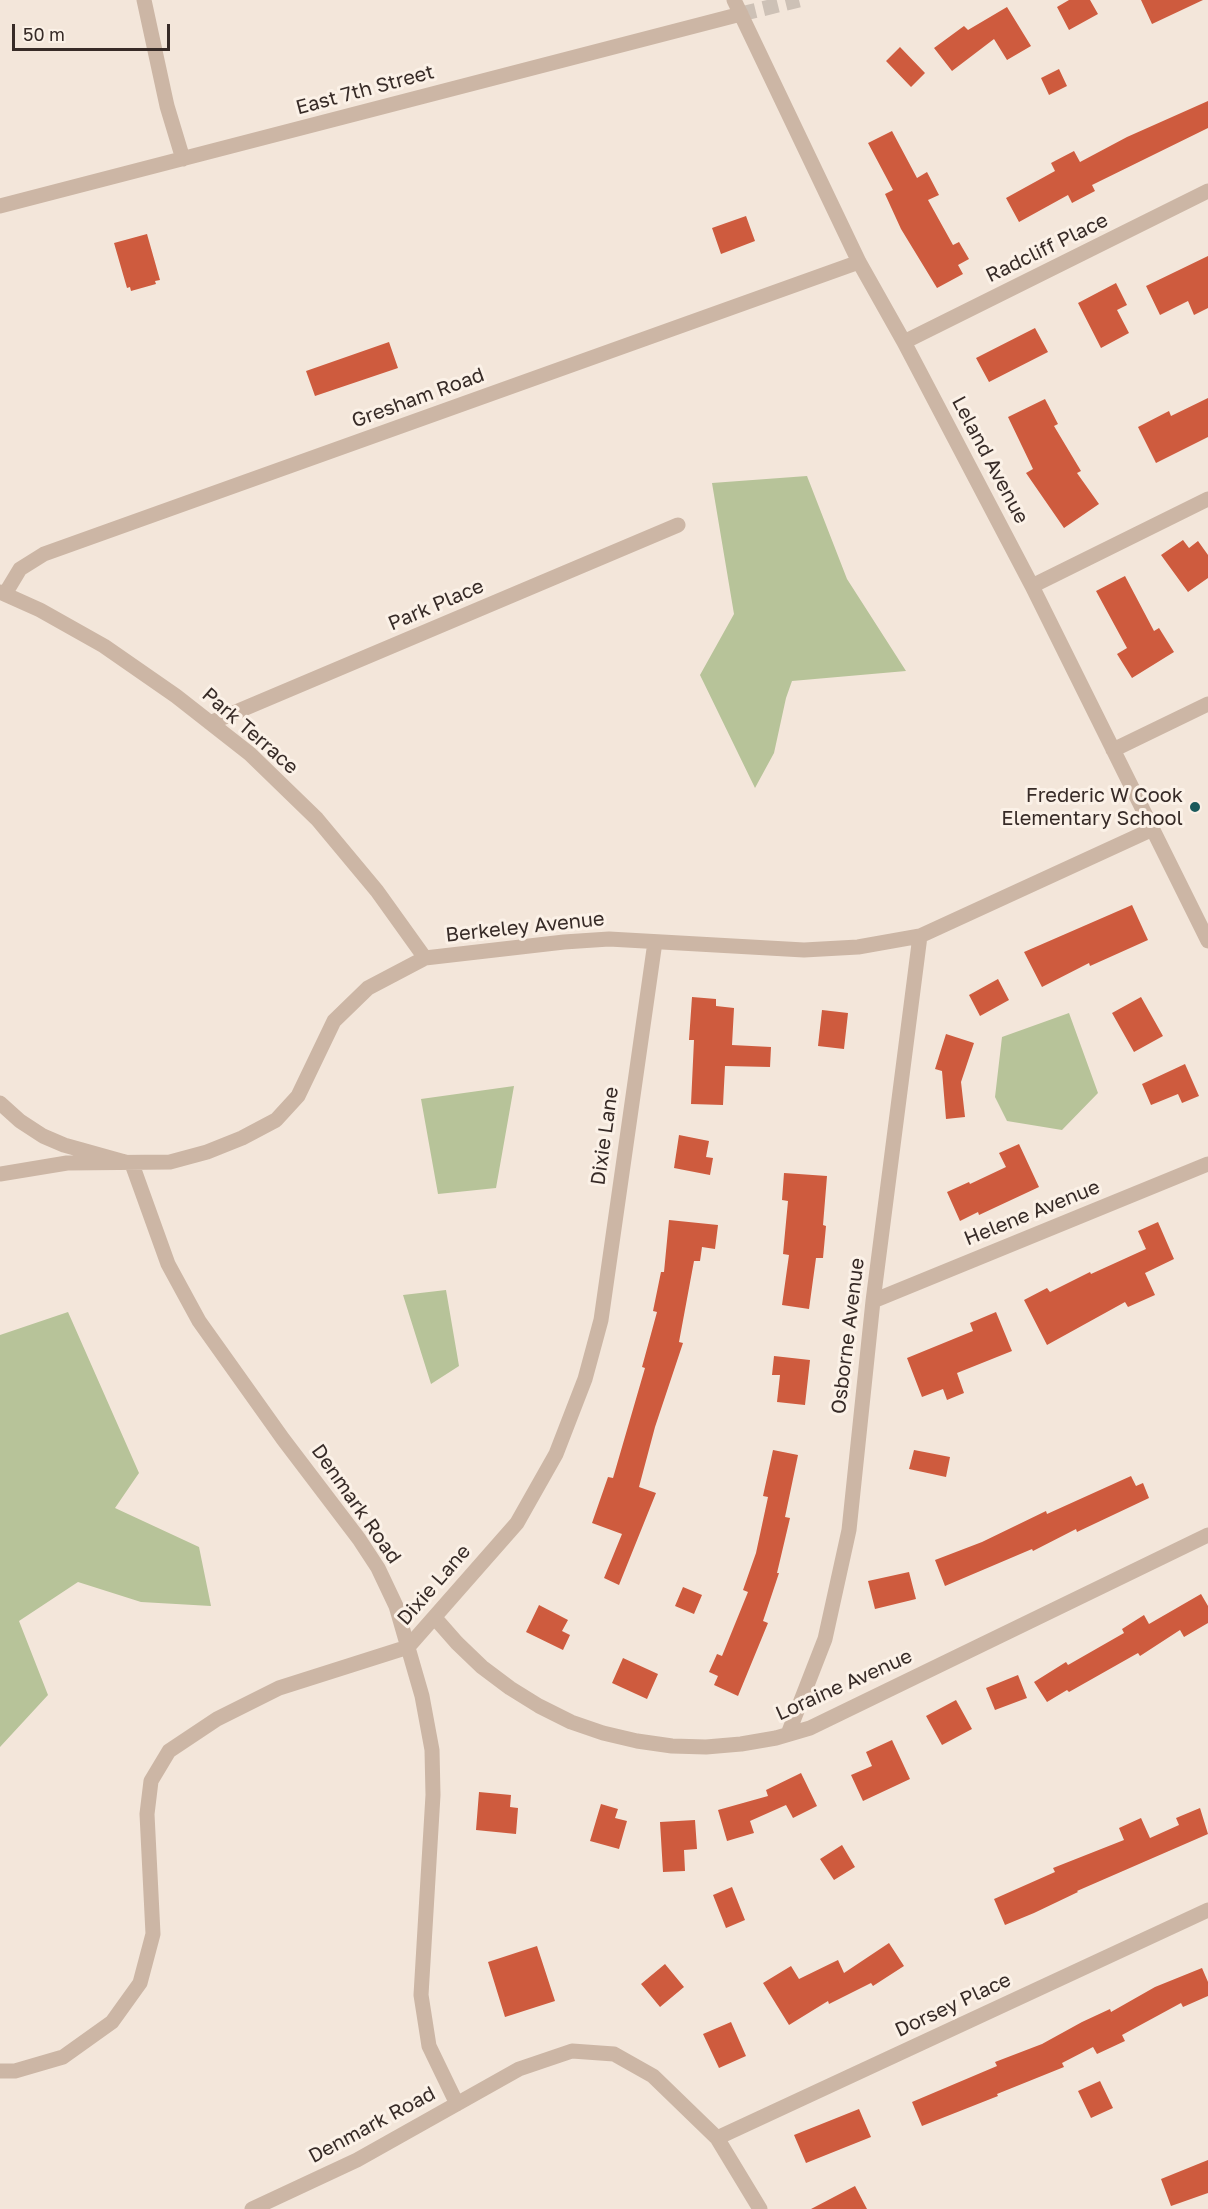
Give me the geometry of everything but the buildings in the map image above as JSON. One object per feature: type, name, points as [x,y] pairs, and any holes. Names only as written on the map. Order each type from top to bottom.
[{"type":"street","points":[[144,0],[167,106],[183,159]]},
{"type":"street","name":"East 7th Street","points":[[0,206],[183,159],[737,7]]},
{"type":"street","name":"Leland Avenue","points":[[737,7],[860,262],[1032,586],[1208,941]]},
{"type":"street","name":"Radcliff Place","points":[[904,342],[1208,191]]},
{"type":"street","name":"Gresham Road","points":[[2,593],[20,569],[44,554],[860,262]]},
{"type":"street","points":[[1032,586],[1208,499]]},
{"type":"street","name":"Park Place","points":[[210,723],[678,525]]},
{"type":"street","name":"Park Terrace","points":[[2,593],[40,610],[104,645],[176,696],[250,754],[317,819],[377,891],[425,958]]},
{"type":"street","points":[[1113,750],[1208,704]]},
{"type":"street","name":"Berkeley Avenue","points":[[0,1174],[67,1163],[170,1162],[207,1152],[242,1138],[276,1120],[298,1096],[334,1021],[368,988],[425,958],[609,939],[804,950],[858,947],[920,936],[1153,829]]},
{"type":"street","name":"Osborne Avenue","points":[[788,1734],[825,1639],[849,1530],[873,1301],[920,936]]},
{"type":"street","name":"Dixie Lane","points":[[0,2071],[15,2072],[63,2057],[112,2022],[140,1983],[153,1934],[147,1814],[151,1781],[169,1751],[217,1719],[279,1688],[408,1647],[517,1522],[556,1454],[585,1379],[601,1320],[655,942]]},
{"type":"street","points":[[0,1103],[20,1121],[43,1136],[64,1145],[132,1164]]},
{"type":"street","name":"Denmark Road","points":[[132,1164],[168,1264],[199,1321],[378,1568],[396,1606],[422,1696],[432,1750],[433,1795],[421,1995],[429,2046],[457,2104],[357,2160],[252,2209]]},
{"type":"street","name":"Helene Avenue","points":[[873,1301],[1208,1164]]},
{"type":"street","name":"Loraine Avenue","points":[[435,1618],[465,1651],[510,1688],[571,1722],[603,1733],[672,1746],[706,1747],[741,1744],[810,1728],[1208,1535]]},
{"type":"street","name":"Dorsey Place","points":[[717,2138],[1208,1910]]},
{"type":"street","points":[[457,2104],[519,2069],[572,2051],[614,2054],[653,2076],[717,2138],[759,2209]]},
{"type":"green space","points":[[807,476],[847,579],[906,671],[792,681],[774,753],[755,788],[700,675],[734,614],[712,483]]},
{"type":"green space","points":[[1069,1013],[1098,1093],[1062,1130],[1007,1121],[995,1097],[1002,1037]]},
{"type":"green space","points":[[514,1086],[496,1188],[438,1194],[421,1099]]},
{"type":"green space","points":[[446,1290],[459,1366],[431,1384],[403,1295]]},
{"type":"green space","points":[[68,1312],[139,1473],[115,1508],[199,1547],[211,1606],[141,1602],[78,1582],[19,1621],[48,1695],[0,1747],[0,1335]]},
{"type":"tunnel","points":[[741,14],[799,0]]},
{"type":"place","name":"Frederic W Cook Elementary School","points":[[1195,807]]}]
